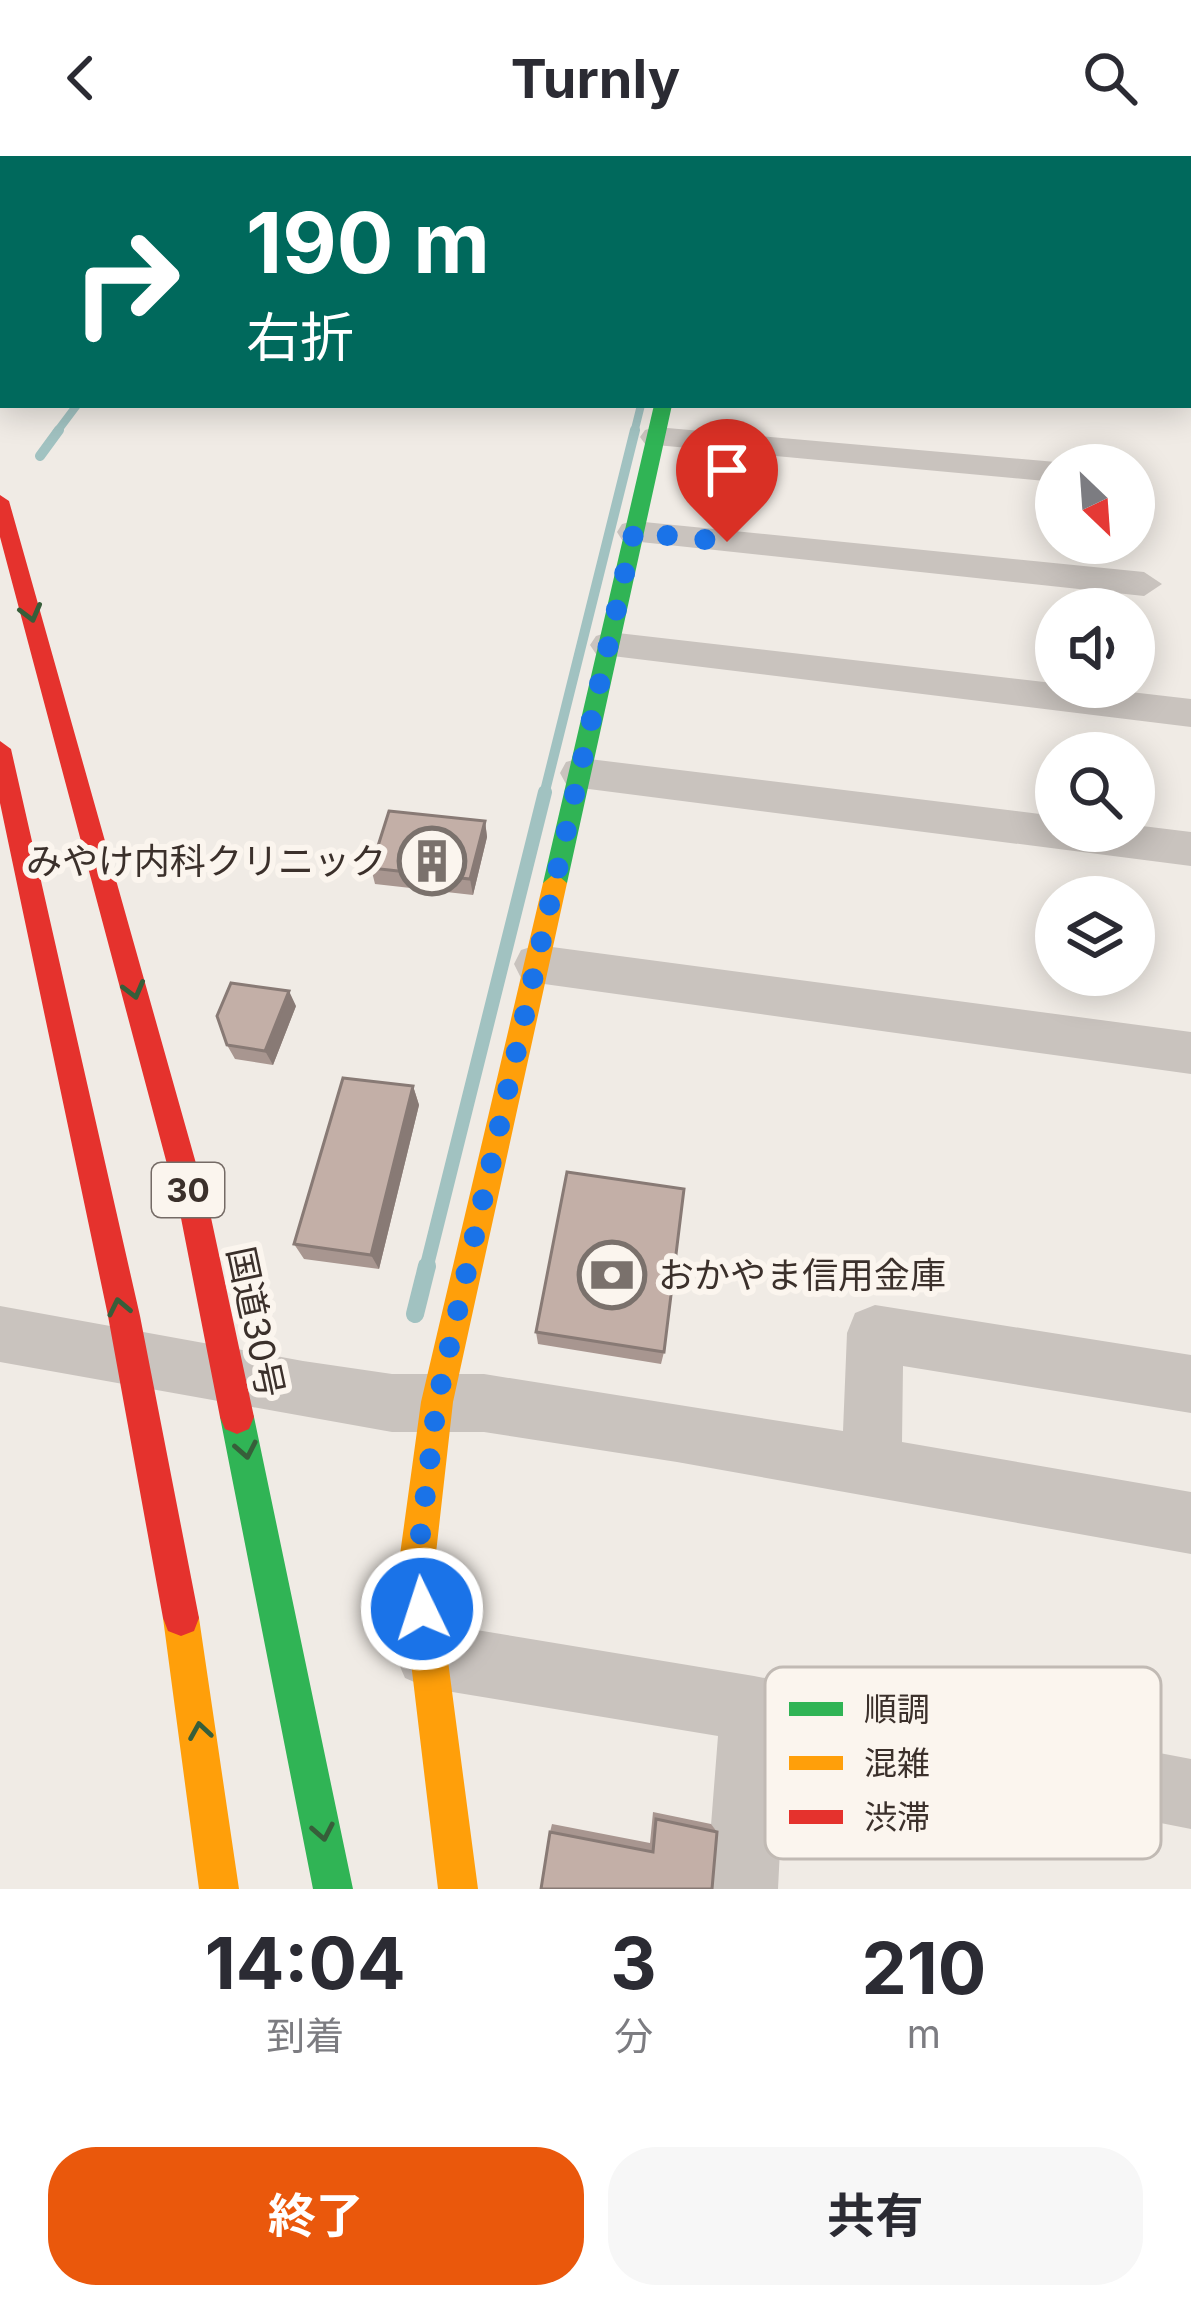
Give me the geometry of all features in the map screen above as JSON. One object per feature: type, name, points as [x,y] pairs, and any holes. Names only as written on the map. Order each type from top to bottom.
[{"type":"main road","points":[[458,1889],[417,1562],[437,1402],[659,421]]},
{"type":"main road","name":"国道30号","points":[[0,501],[195,1213],[333,1889]]},
{"type":"main road","name":"30","points":[[0,748],[130,1355],[202,1737],[219,1889]]},
{"type":"street","points":[[659,421],[1035,469]]},
{"type":"street","points":[[634,532],[1144,584]]},
{"type":"street","points":[[608,645],[1190,720]]},
{"type":"street","points":[[580,773],[1191,849]]},
{"type":"street","points":[[537,964],[1191,1053]]},
{"type":"street","points":[[872,1469],[875,1333],[1191,1384]]},
{"type":"street","points":[[0,1334],[392,1403],[484,1403],[656,1429],[1191,1523]]},
{"type":"street","points":[[428,1655],[765,1711]]},
{"type":"street","points":[[742,1889],[754,1709]]},
{"type":"street","points":[[1161,1788],[1191,1794]]},
{"type":"building","name":"みやけ内科クリニック","points":[[389,811],[485,821],[470,879],[371,868]]},
{"type":"building","points":[[231,983],[289,991],[265,1051],[227,1045],[217,1016]]},
{"type":"building","points":[[343,1078],[413,1086],[371,1255],[294,1244]]},
{"type":"building","name":"おかやま信用金庫","points":[[567,1172],[684,1189],[664,1352],[536,1332]]},
{"type":"building","points":[[656,1819],[717,1832],[712,1889],[541,1889],[550,1832],[653,1852]]},
{"type":"waterway","points":[[56,433],[75,408]]},
{"type":"waterway","points":[[634,433],[640,408]]},
{"type":"waterway","points":[[40,456],[59,430]]},
{"type":"waterway","points":[[544,795],[635,430]]},
{"type":"waterway","points":[[426,1269],[545,792]]},
{"type":"waterway","points":[[415,1314],[427,1266]]},
{"type":"traffic: fast","points":[[555,883],[662,408]]},
{"type":"traffic: fast","points":[[237,1417],[333,1889]]},
{"type":"traffic: slow","points":[[458,1889],[417,1562],[437,1402],[555,883]]},
{"type":"traffic: slow","points":[[181,1618],[219,1889]]},
{"type":"traffic: jam","points":[[0,501],[195,1213],[237,1417]]},
{"type":"traffic: jam","points":[[0,749],[124,1316],[181,1618]]},
{"type":"place","name":"みやけ内科クリニック","points":[[432,861]]},
{"type":"place","name":"おかやま信用金庫","points":[[612,1275]]},
{"type":"route","points":[[422,1609],[417,1562],[437,1402],[634,532],[727,542]]}]
